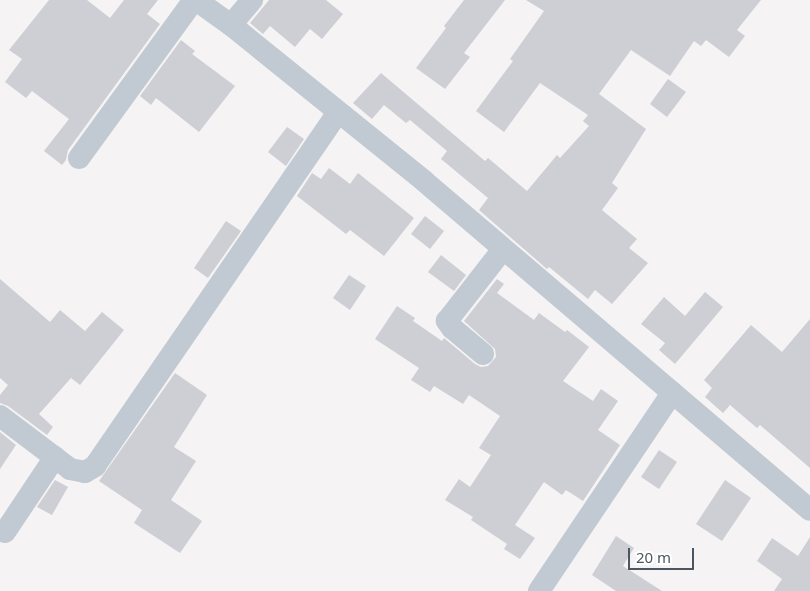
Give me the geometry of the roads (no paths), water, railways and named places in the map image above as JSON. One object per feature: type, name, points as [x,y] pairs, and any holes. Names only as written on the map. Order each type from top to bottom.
[{"type":"street","points":[[79,158],[195,0],[231,25],[337,114],[424,181],[810,510]]},
{"type":"street","points":[[231,25],[252,0]]},
{"type":"street","points":[[0,416],[70,469],[82,472],[96,466],[337,114]]},
{"type":"street","points":[[483,354],[452,328],[448,320],[503,248]]},
{"type":"street","points":[[539,591],[672,393]]},
{"type":"street","points":[[5,532],[55,457]]}]
